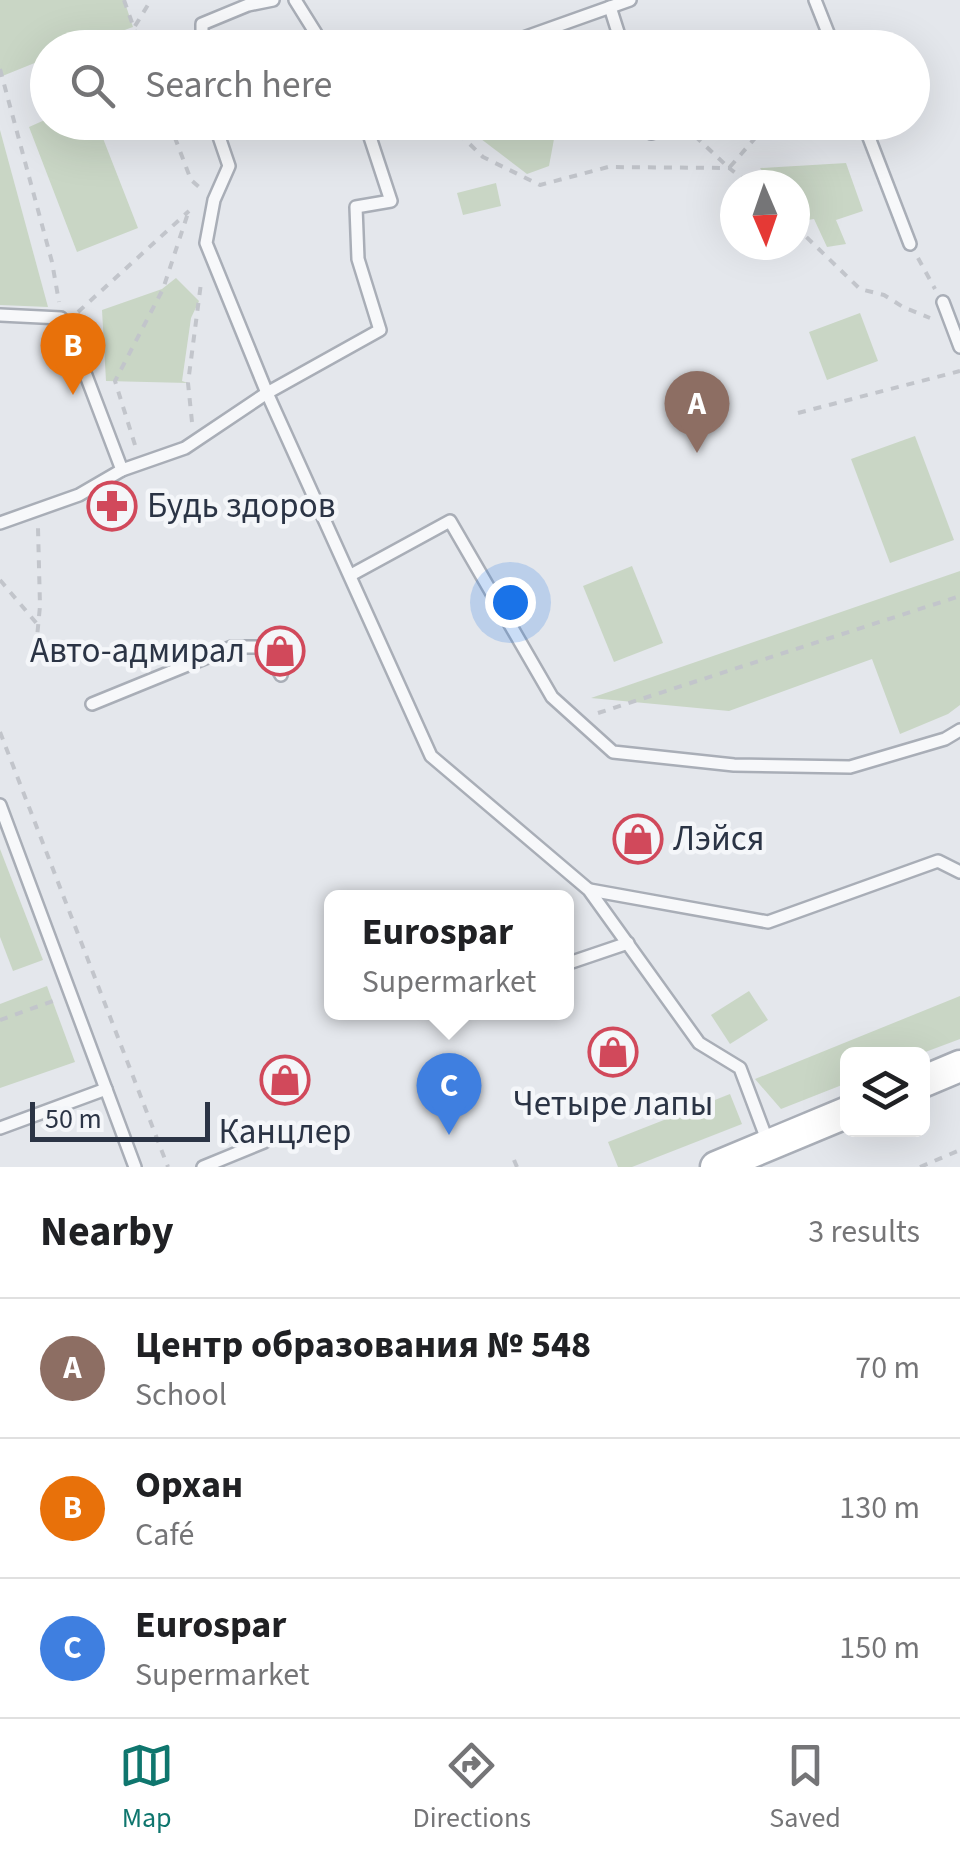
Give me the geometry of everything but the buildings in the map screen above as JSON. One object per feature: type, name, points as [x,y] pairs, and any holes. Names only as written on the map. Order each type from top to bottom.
[{"type":"main road","points":[[930,1079],[960,1066]]},
{"type":"main road","points":[[716,1167],[840,1115]]},
{"type":"lane","points":[[202,30],[202,24],[247,2],[272,0]]},
{"type":"lane","points":[[295,0],[314,30]]},
{"type":"lane","points":[[545,30],[630,0]]},
{"type":"lane","points":[[816,0],[827,30]]},
{"type":"lane","points":[[610,7],[617,30]]},
{"type":"lane","points":[[220,140],[228,166],[211,197],[206,243],[267,393],[432,756],[590,890],[699,1043],[740,1068],[769,1145]]},
{"type":"lane","points":[[0,523],[78,494],[122,470],[185,448],[267,393],[380,330],[358,259],[356,207],[391,201],[371,140]]},
{"type":"lane","points":[[870,140],[910,244]]},
{"type":"lane","points":[[943,302],[960,346]]},
{"type":"lane","points":[[0,315],[60,318],[71,336],[122,470]]},
{"type":"lane","points":[[350,575],[450,521],[552,697],[613,752],[734,766],[850,766],[945,739],[960,730]]},
{"type":"lane","points":[[92,704],[232,647],[258,647],[271,657],[281,674]]},
{"type":"lane","points":[[0,805],[135,1167]]},
{"type":"lane","points":[[590,890],[768,922],[938,862],[960,872]]},
{"type":"lane","points":[[574,961],[628,944]]},
{"type":"lane","points":[[0,1128],[106,1089]]},
{"type":"lane","points":[[203,1167],[264,1142]]},
{"type":"path","points":[[124,0],[134,28]]},
{"type":"path","points":[[134,28],[151,0]]},
{"type":"path","points":[[0,69],[52,262],[60,311]]},
{"type":"path","points":[[65,325],[189,210],[211,197],[191,180],[176,140]]},
{"type":"path","points":[[466,140],[483,157],[540,185],[608,167],[729,168],[754,140]]},
{"type":"path","points":[[699,140],[732,170]]},
{"type":"path","points":[[136,448],[115,381],[162,289],[189,210]]},
{"type":"path","points":[[810,240],[860,288],[953,327]]},
{"type":"path","points":[[185,448],[193,418],[188,383],[206,243]]},
{"type":"path","points":[[910,244],[943,302]]},
{"type":"path","points":[[798,413],[960,371]]},
{"type":"path","points":[[36,648],[41,565],[37,511]]},
{"type":"path","points":[[0,580],[38,625]]},
{"type":"path","points":[[577,720],[960,596]]},
{"type":"path","points":[[0,732],[168,1167]]},
{"type":"path","points":[[0,1020],[71,994]]},
{"type":"path","points":[[920,1167],[960,1150]]},
{"type":"path","points":[[514,1160],[517,1167]]},
{"type":"green space","points":[[0,0],[124,0],[133,27],[30,30],[30,65],[0,77]]},
{"type":"green space","points":[[0,130],[48,307],[0,305]]},
{"type":"green space","points":[[34,140],[104,140],[138,228],[77,252]]},
{"type":"green space","points":[[482,140],[554,140],[549,166],[527,174]]},
{"type":"green space","points":[[846,163],[863,211],[836,220],[846,244],[827,247],[814,219],[810,220],[810,170],[760,168]]},
{"type":"green space","points":[[496,183],[501,206],[463,215],[457,193]]},
{"type":"green space","points":[[176,278],[199,301],[191,318],[182,381],[188,383],[106,381],[102,310],[162,289]]},
{"type":"green space","points":[[860,313],[878,361],[827,380],[809,332]]},
{"type":"green space","points":[[915,436],[954,540],[890,563],[851,459]]},
{"type":"green space","points":[[632,566],[663,643],[614,662],[583,586]]},
{"type":"green space","points":[[960,571],[960,705],[900,734],[872,659],[729,711],[591,698]]},
{"type":"green space","points":[[0,849],[43,960],[13,971],[0,937]]},
{"type":"green space","points":[[47,986],[75,1062],[0,1088],[0,1004]]},
{"type":"green space","points":[[749,991],[768,1020],[730,1044],[711,1015]]},
{"type":"green space","points":[[960,996],[960,1039],[930,1050],[930,1047],[840,1047],[840,1086],[781,1109],[755,1079]]},
{"type":"green space","points":[[730,1094],[742,1124],[632,1167],[618,1167],[608,1142]]},
{"type":"place","name":"Орхан","points":[[73,395]]},
{"type":"place","name":"Центр образования № 548","points":[[697,453]]},
{"type":"place","name":"Будь здоров","points":[[112,506]]},
{"type":"place","name":"Авто-адмирал","points":[[280,651]]},
{"type":"place","name":"Лэйся","points":[[638,839]]},
{"type":"place","name":"Четыре лапы","points":[[613,1052]]},
{"type":"place","name":"Канцлер","points":[[285,1080]]},
{"type":"place","name":"Eurospar","points":[[449,1135]]}]
